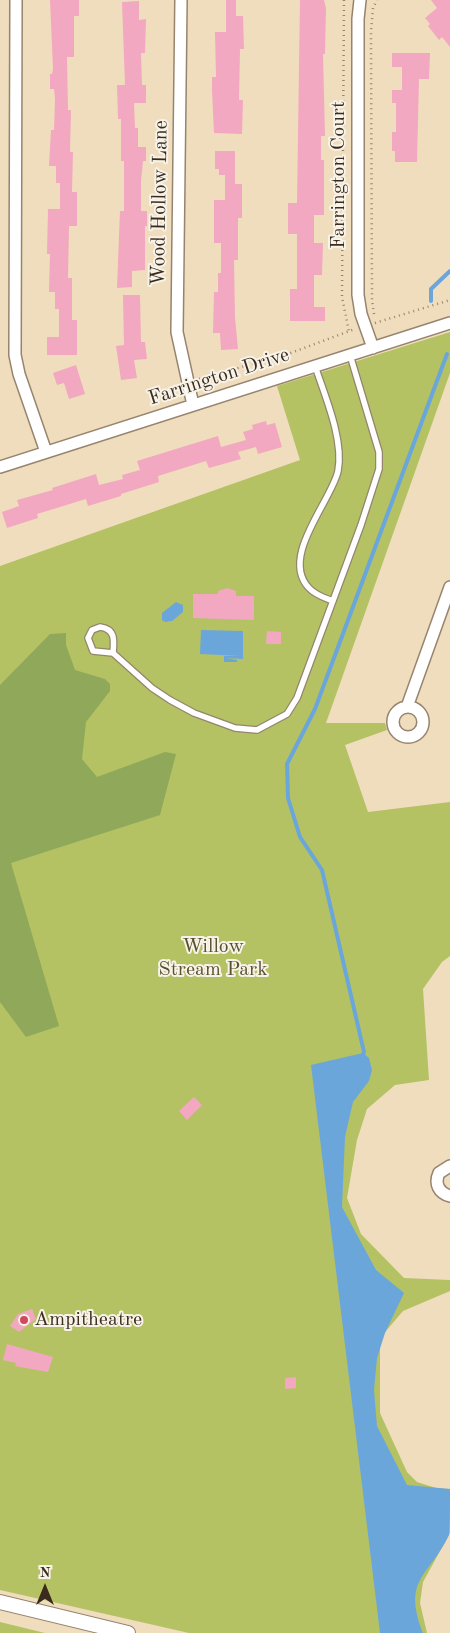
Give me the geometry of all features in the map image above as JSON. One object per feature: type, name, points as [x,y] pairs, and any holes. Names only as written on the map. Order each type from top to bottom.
[{"type":"street","points":[[16,0],[15,355],[19,374],[46,452]]},
{"type":"street","name":"Wood Hollow Lane","points":[[181,0],[177,332],[193,405]]},
{"type":"street","name":"Farrington Court","points":[[360,0],[358,19],[358,295],[371,324],[373,348]]},
{"type":"street","name":"Farrington Drive","points":[[0,467],[450,323]]},
{"type":"street","points":[[407,707],[450,587]]},
{"type":"street","points":[[450,1166],[439,1173],[437,1183],[441,1192],[450,1196]]},
{"type":"street","points":[[0,1602],[128,1633]]},
{"type":"lane","points":[[113,653],[114,637],[111,632],[100,627],[92,630],[88,638],[93,651],[113,653],[152,688],[189,711],[235,728],[258,730],[287,714],[296,698],[333,601],[379,469],[379,452],[350,355]]},
{"type":"lane","points":[[315,366],[336,431],[338,471],[310,527],[303,549],[301,565],[304,579],[309,588],[333,601]]},
{"type":"path","points":[[344,0],[342,298],[349,332]]},
{"type":"path","points":[[371,324],[371,32],[373,8],[377,0]]},
{"type":"path","points":[[188,383],[288,354],[371,324],[450,300]]},
{"type":"green space","name":"Willow Stream Park","points":[[450,332],[450,373],[326,723],[385,723],[387,730],[345,745],[368,812],[450,802],[450,956],[442,962],[423,989],[429,1080],[395,1085],[367,1109],[357,1140],[347,1198],[361,1234],[404,1278],[450,1280],[450,1291],[403,1311],[380,1338],[380,1413],[407,1472],[417,1482],[436,1488],[450,1489],[450,1533],[423,1582],[420,1603],[427,1633],[189,1633],[0,1590],[0,566],[300,460],[277,386]]},
{"type":"green space","points":[[66,633],[66,645],[75,670],[105,679],[110,684],[110,691],[86,722],[82,759],[97,777],[165,752],[176,754],[160,815],[11,863],[59,1026],[26,1037],[0,1002],[0,685],[50,634]]},
{"type":"green space","points":[[0,1622],[45,1633],[0,1633]]},
{"type":"water","points":[[176,602],[183,605],[183,612],[172,621],[165,622],[162,620],[162,613]]},
{"type":"water","points":[[201,630],[243,631],[243,659],[226,658],[237,660],[237,662],[224,662],[224,656],[240,656],[200,654]]},
{"type":"water","points":[[363,1053],[369,1058],[372,1070],[369,1081],[353,1102],[345,1137],[342,1207],[376,1270],[404,1293],[385,1333],[377,1358],[374,1390],[377,1426],[407,1485],[450,1489],[449,1535],[426,1570],[417,1589],[415,1600],[417,1615],[423,1633],[380,1633],[311,1065]]},
{"type":"building","points":[[50,0],[79,0],[79,16],[74,16],[74,57],[67,57],[68,110],[71,110],[70,152],[73,152],[72,192],[77,192],[77,226],[69,226],[68,278],[72,278],[72,320],[77,320],[77,355],[47,355],[47,337],[59,337],[59,309],[55,309],[55,292],[49,292],[50,254],[47,254],[48,209],[60,209],[60,183],[56,183],[56,166],[49,166],[51,130],[54,130],[55,99],[54,89],[50,89],[50,74],[52,74],[53,69]]},
{"type":"building","points":[[226,0],[236,0],[236,16],[243,16],[244,49],[240,49],[239,100],[243,100],[242,134],[214,133],[212,77],[216,77],[215,32],[226,32]]},
{"type":"building","points":[[300,0],[324,0],[326,8],[325,54],[323,54],[325,136],[321,136],[321,160],[324,160],[324,215],[314,215],[314,243],[323,243],[322,275],[314,275],[314,307],[325,307],[325,321],[290,321],[290,289],[297,289],[297,234],[288,234],[288,203],[297,203]]},
{"type":"building","points":[[431,0],[450,0],[450,47],[442,37],[439,40],[428,26],[430,24],[425,18],[437,8]]},
{"type":"building","points":[[139,1],[139,20],[146,19],[145,53],[141,53],[142,85],[146,85],[146,103],[134,103],[135,128],[138,128],[138,147],[146,147],[146,161],[143,161],[141,181],[141,211],[147,211],[145,270],[132,271],[132,287],[117,288],[120,211],[124,211],[124,161],[121,161],[121,119],[118,119],[117,85],[125,85],[122,2]]},
{"type":"building","points":[[392,53],[430,53],[429,79],[419,79],[417,162],[395,162],[395,151],[392,151],[392,132],[396,132],[396,103],[392,103],[392,90],[402,90],[402,67],[392,67]]},
{"type":"building","points":[[215,151],[235,151],[235,184],[242,184],[242,218],[238,218],[238,260],[234,260],[235,318],[238,349],[221,350],[220,333],[213,333],[214,292],[218,292],[218,273],[221,273],[221,243],[214,243],[214,200],[225,200],[225,175],[219,175],[219,169],[215,169]]},
{"type":"building","points":[[123,295],[140,295],[141,342],[145,342],[147,359],[134,360],[137,378],[121,380],[116,346],[124,345]]},
{"type":"building","points":[[76,365],[85,394],[69,399],[64,383],[57,385],[53,373]]},
{"type":"building","points":[[266,421],[267,425],[275,423],[282,447],[258,454],[256,447],[238,452],[241,459],[209,468],[206,461],[158,476],[159,482],[121,494],[121,496],[88,506],[86,499],[37,514],[38,518],[7,528],[2,512],[19,506],[17,500],[53,490],[52,488],[96,474],[99,485],[123,479],[122,475],[140,470],[137,461],[218,436],[221,447],[246,440],[243,432],[253,429],[252,425]]},
{"type":"building","points":[[227,588],[236,591],[236,596],[254,596],[254,620],[193,618],[193,594],[218,594],[218,591]]},
{"type":"building","points":[[267,631],[281,632],[281,644],[266,644]]},
{"type":"building","points":[[194,1097],[202,1105],[187,1120],[179,1111]]},
{"type":"building","name":"Ampitheatre","points":[[32,1309],[36,1319],[19,1332],[10,1326],[18,1314]]},
{"type":"building","points":[[7,1344],[53,1357],[48,1372],[15,1366],[16,1363],[3,1360]]},
{"type":"building","points":[[296,1377],[296,1388],[285,1389],[285,1378]]},
{"type":"waterway","points":[[431,301],[431,289],[450,271]]},
{"type":"waterway","points":[[362,1057],[364,1052],[322,870],[300,837],[288,798],[287,764],[315,709],[447,354]]},
{"type":"place","name":"Ampitheatre","points":[[24,1320]]}]
